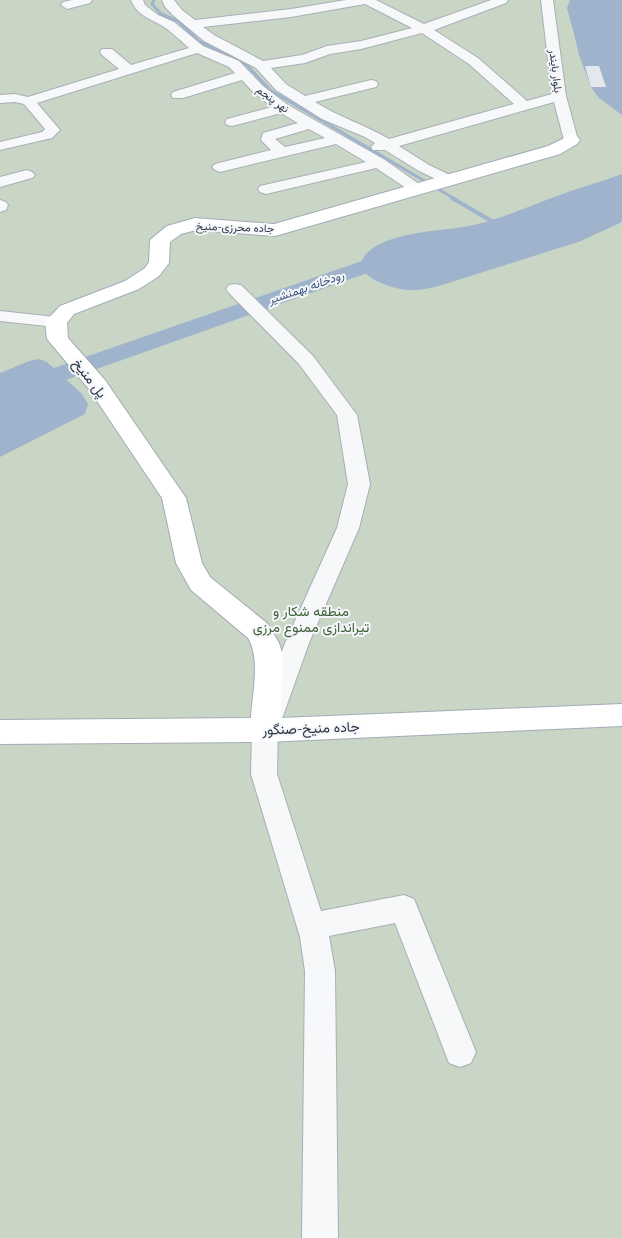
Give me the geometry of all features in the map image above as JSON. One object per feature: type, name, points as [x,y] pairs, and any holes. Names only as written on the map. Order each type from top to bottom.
[{"type":"main road","name":"جاده محرزی-منیخ","points":[[56,322],[66,310],[144,279],[159,263],[160,240],[174,230],[195,224],[275,230],[554,150],[572,140]]},
{"type":"main road","name":"پل منیخ","points":[[56,322],[58,339],[97,385],[174,498],[189,563],[200,583],[258,631],[265,643],[269,656],[265,730]]},
{"type":"main road","name":"جاده منیخ-صنگور","points":[[0,732],[265,730],[621,718]]},
{"type":"street","points":[[67,5],[86,0]]},
{"type":"street","name":"نهر پنجم","points":[[137,0],[140,7],[154,18],[170,25],[198,49],[234,64],[244,76],[283,108],[338,139],[373,148],[432,185]]},
{"type":"street","name":"نهر پنجم","points":[[168,0],[169,4],[178,13],[209,38],[261,65],[281,87],[327,116],[370,134],[373,148],[380,163],[432,185]]},
{"type":"street","points":[[194,24],[291,13],[367,0],[391,14],[424,29],[460,51],[525,106]]},
{"type":"street","name":"بلوار بایندر","points":[[547,0],[559,96],[572,140]]},
{"type":"street","points":[[261,65],[305,59],[328,50],[361,45],[424,29],[494,1]]},
{"type":"street","points":[[241,5],[253,16]]},
{"type":"street","points":[[0,99],[15,98],[29,101],[198,49]]},
{"type":"street","points":[[107,52],[130,70]]},
{"type":"street","points":[[178,95],[244,76]]},
{"type":"street","points":[[303,100],[371,84]]},
{"type":"street","points":[[373,148],[559,96]]},
{"type":"street","points":[[0,146],[47,135],[53,130],[49,123],[33,109],[29,101]]},
{"type":"street","points":[[232,122],[283,108]]},
{"type":"street","points":[[282,152],[268,140],[268,136],[309,124]]},
{"type":"street","points":[[220,167],[338,139]]},
{"type":"street","points":[[266,189],[380,163]]},
{"type":"street","points":[[0,182],[27,175]]},
{"type":"street","points":[[235,289],[306,360],[347,415],[359,484],[348,528],[297,643],[265,730],[264,774],[313,932],[320,971],[320,1238]]},
{"type":"street","points":[[0,316],[56,322]]},
{"type":"street","points":[[313,932],[404,908],[460,1052]]},
{"type":"green space","name":"منطقه شکار و تیراندازی ممنوع مرزی","points":[[0,0],[622,0],[622,1238],[0,1238]]},
{"type":"water","points":[[570,0],[622,0],[622,115],[599,98],[591,87],[579,55],[567,8]]},
{"type":"water","points":[[622,174],[622,222],[581,241],[439,286],[420,290],[395,288],[386,285],[363,271],[361,265],[363,258],[382,243],[395,238],[487,222]]},
{"type":"water","points":[[39,359],[47,362],[82,394],[88,404],[85,414],[0,457],[0,373]]},
{"type":"pier","points":[[585,66],[599,66],[606,87],[591,87]]},
{"type":"waterway","points":[[154,0],[152,4],[161,14],[178,21],[199,41],[247,65],[270,90],[455,199]]},
{"type":"waterway","points":[[452,198],[495,223]]},
{"type":"waterway","name":"رودخانه بهمنشیر","points":[[0,403],[54,376],[399,254]]}]
